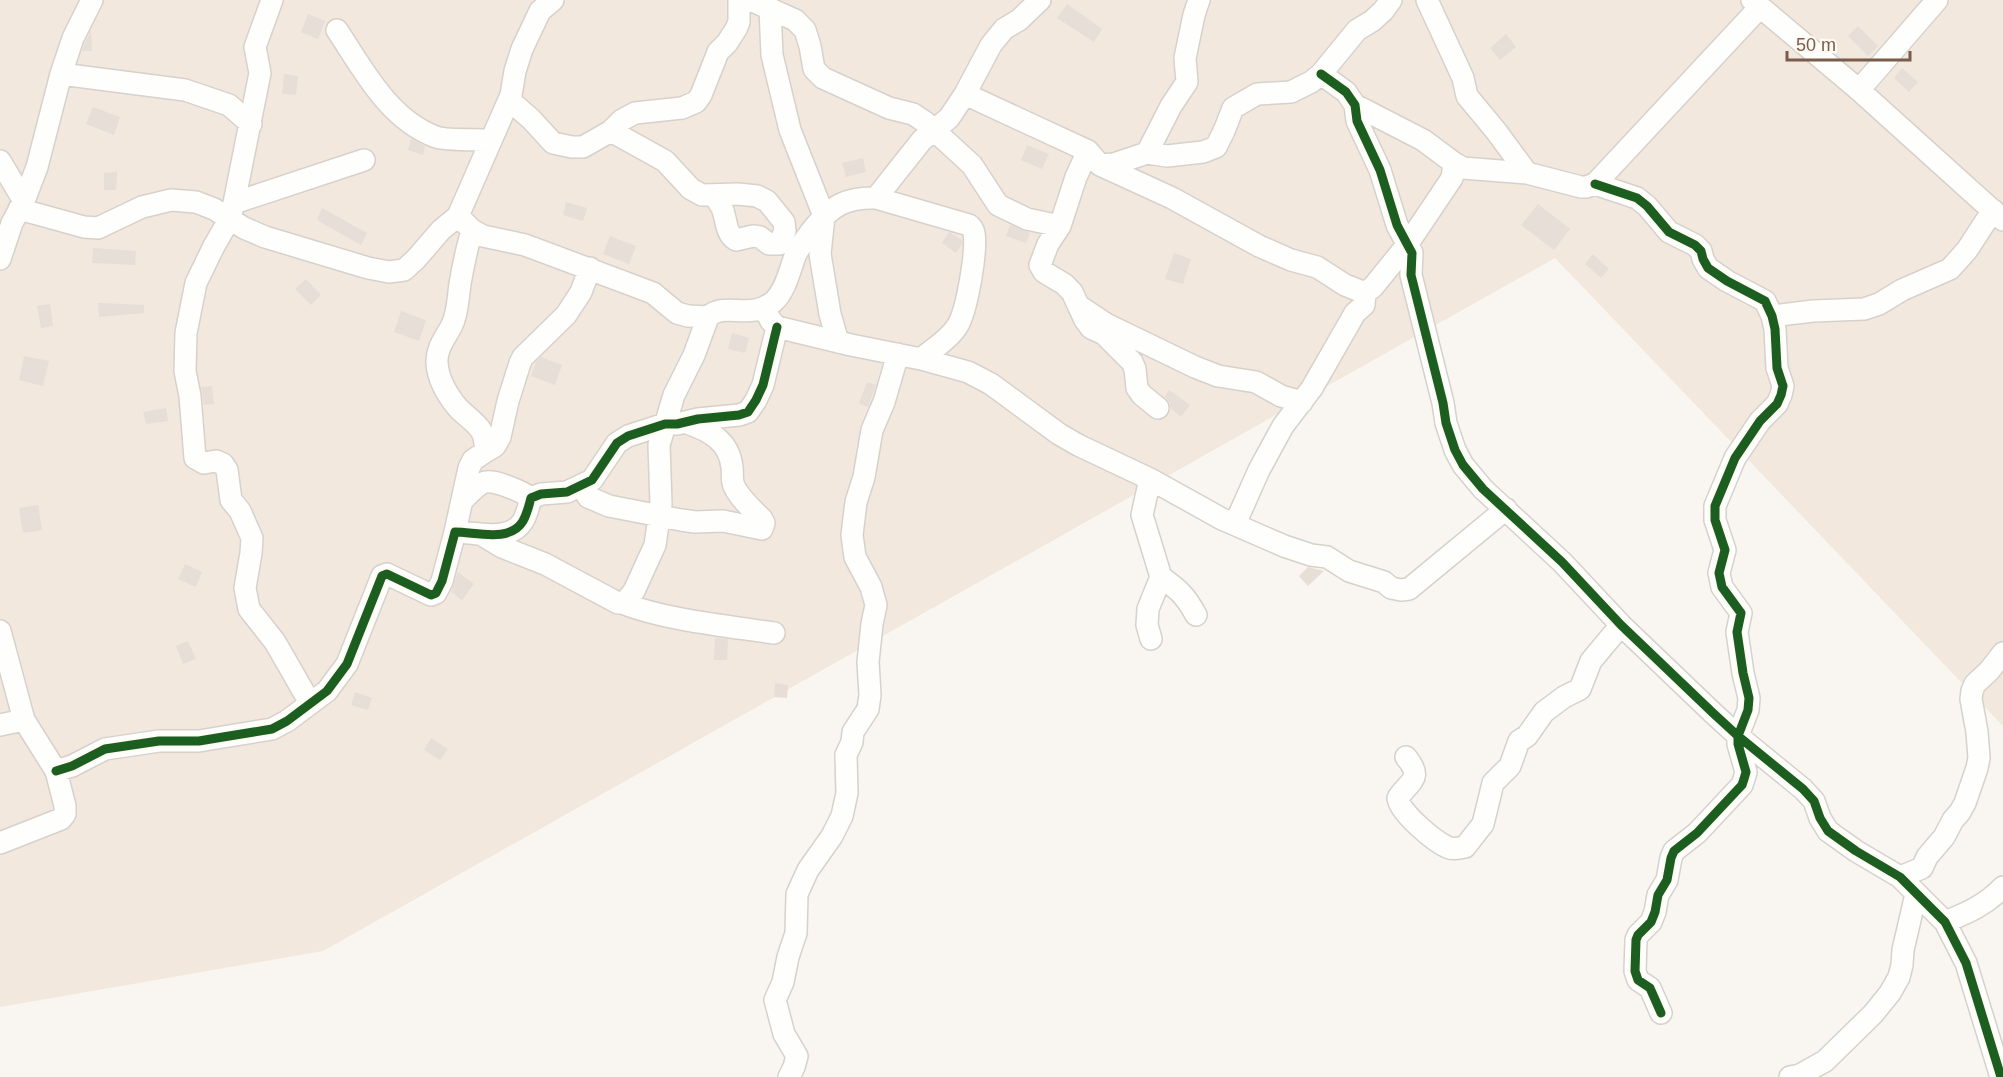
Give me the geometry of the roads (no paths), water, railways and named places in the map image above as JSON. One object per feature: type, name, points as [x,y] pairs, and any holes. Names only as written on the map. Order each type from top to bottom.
[{"type":"street","points":[[0,259],[12,224],[37,167],[73,38],[92,0]]},
{"type":"street","points":[[272,0],[255,47],[260,73],[232,211],[196,283],[186,333],[185,371],[190,396],[195,458],[199,462],[216,461],[223,464],[227,470],[231,500],[240,511],[252,538],[245,588],[249,609],[279,649],[310,703]]},
{"type":"street","points":[[485,452],[486,442],[482,432],[476,422],[459,408],[446,391],[437,362],[440,346],[453,323],[456,312],[464,260],[465,223],[491,140],[508,100],[522,49],[540,11],[553,0]]},
{"type":"street","points":[[508,100],[531,119],[553,142],[572,147],[583,147],[611,132],[622,120],[635,113],[669,111],[696,102],[718,52],[727,43],[739,22],[739,0]]},
{"type":"street","points":[[876,198],[922,140],[949,118],[965,94],[991,45],[1004,29],[1019,20],[1040,0]]},
{"type":"street","points":[[1147,153],[1187,82],[1185,58],[1199,0]]},
{"type":"street","points":[[1094,158],[1114,164],[1147,153],[1167,156],[1203,152],[1216,147],[1233,108],[1257,94],[1291,92],[1321,74],[1358,30],[1372,21],[1391,0]]},
{"type":"street","points":[[1427,0],[1463,78],[1467,96],[1496,130],[1527,173]]},
{"type":"street","points":[[1859,90],[1937,0]]},
{"type":"street","points":[[1355,105],[1424,140],[1456,170],[1527,173],[1586,187],[1595,184],[1756,3],[1859,90],[1998,215],[1950,269],[1902,290],[1879,304],[1864,309],[1772,316]]},
{"type":"street","points":[[760,4],[795,20],[805,30],[814,69],[823,78],[889,108],[913,114],[936,130],[972,165],[998,205],[1027,219],[1060,226]]},
{"type":"street","points":[[760,4],[790,130],[824,216],[820,254],[830,315],[838,342]]},
{"type":"street","points":[[337,30],[379,93],[400,115],[437,138],[491,140]]},
{"type":"street","points":[[62,74],[185,90],[229,105],[251,124]]},
{"type":"street","points":[[1321,74],[1346,92],[1355,105],[1357,120],[1380,170],[1396,225],[1412,253],[1411,275],[1446,423],[1463,465],[1483,489],[1562,562],[1621,625],[1738,736],[1803,789],[1814,801],[1828,831],[1900,878],[1945,922],[1966,963],[2001,1077]]},
{"type":"street","points":[[965,94],[1172,198],[1259,246],[1291,260],[1317,267],[1345,285],[1365,293]]},
{"type":"street","points":[[611,132],[665,161],[691,189],[702,195],[714,195]]},
{"type":"street","points":[[1094,158],[1076,177],[1060,226],[1048,244],[1040,265],[1044,272],[1064,284],[1072,292],[1091,328],[1104,334],[1132,362],[1137,388],[1142,396],[1158,408]]},
{"type":"street","points":[[0,161],[21,205],[84,227],[98,228],[142,207],[171,200],[196,202],[214,209],[232,211],[364,160]]},
{"type":"street","points":[[1235,524],[1259,470],[1286,422],[1312,388],[1355,313],[1364,305],[1365,293],[1373,287],[1407,245],[1456,170]]},
{"type":"street","points":[[1595,184],[1637,198],[1669,232],[1695,245],[1701,251],[1702,259],[1708,268],[1765,301],[1775,329],[1777,368],[1783,386],[1777,404],[1760,421],[1735,458],[1715,506],[1715,520],[1725,550],[1719,573],[1722,587],[1741,613],[1737,632],[1749,698],[1748,710],[1738,736],[1746,772],[1742,785],[1696,833],[1674,851],[1667,880],[1658,895],[1651,922],[1638,934],[1635,971],[1638,980],[1650,988],[1661,1013]]},
{"type":"street","points":[[622,603],[634,591],[655,544],[661,504],[659,445],[675,423],[674,395],[694,355],[708,317],[713,312],[719,311],[752,312],[765,308],[776,299],[797,252],[824,216],[839,205],[861,198],[876,198],[969,225],[974,231],[968,297],[964,312],[957,327],[948,337],[921,358]]},
{"type":"street","points":[[232,211],[244,228],[265,237],[292,243],[359,266],[390,272],[404,270],[441,230],[465,223]]},
{"type":"street","points":[[465,223],[483,236],[525,245],[653,293],[677,313],[708,317]]},
{"type":"street","points":[[56,771],[72,766],[105,749],[159,741],[199,741],[272,729],[288,721],[327,691],[347,664],[382,576],[387,574],[430,595],[436,593],[442,580],[455,532],[469,468],[473,460],[495,446],[500,437],[523,357],[566,315],[581,292],[590,268]]},
{"type":"street","points":[[1079,306],[1106,324],[1195,367],[1218,376],[1256,382],[1281,396],[1302,402]]},
{"type":"street","points":[[765,308],[771,321],[777,327],[838,342],[921,358],[968,372],[991,384],[1059,434],[1078,445],[1150,479],[1235,524],[1284,546],[1311,555],[1327,557],[1350,571],[1384,582],[1391,588],[1401,590],[1409,588],[1506,509]]},
{"type":"street","points":[[531,498],[541,494],[567,492],[592,480],[617,442],[628,436],[675,423],[740,416],[748,412],[762,385],[777,327]]},
{"type":"street","points":[[789,1077],[796,1056],[784,1034],[775,1000],[783,982],[796,933],[797,894],[808,870],[832,836],[842,816],[847,793],[846,755],[852,742],[853,732],[868,709],[870,695],[868,662],[876,605],[871,587],[855,557],[852,535],[856,502],[864,477],[872,430],[884,402],[898,354]]},
{"type":"street","points":[[1281,396],[1286,422]]},
{"type":"street","points":[[582,486],[588,497],[609,506],[695,522],[723,521],[759,530],[764,527],[762,519],[739,496],[733,484],[729,453],[722,441],[713,433],[675,423]]},
{"type":"street","points":[[1150,479],[1142,515],[1161,577],[1180,590],[1196,615]]},
{"type":"street","points":[[463,500],[481,483],[494,480],[531,498]]},
{"type":"street","points":[[455,532],[498,535],[513,531],[524,520],[531,498]]},
{"type":"street","points":[[478,533],[502,547],[545,564],[612,600],[681,617],[774,633]]},
{"type":"street","points":[[1151,639],[1147,625],[1148,609],[1161,577]]},
{"type":"street","points":[[1407,757],[1415,767],[1415,774],[1414,781],[1398,798],[1404,812],[1446,847],[1455,849],[1466,847],[1483,824],[1492,783],[1510,766],[1519,741],[1527,736],[1544,712],[1564,697],[1580,689],[1591,661],[1621,625]]},
{"type":"street","points":[[0,631],[24,720],[56,771],[65,806],[65,814],[61,819],[0,843]]},
{"type":"street","points":[[1900,878],[1922,868],[1927,857],[1944,837],[1965,803],[1979,758],[1971,699],[1972,691],[1975,684],[2003,653]]},
{"type":"street","points":[[0,725],[24,720]]},
{"type":"street","points":[[1945,922],[1974,911],[1994,897],[2003,887]]},
{"type":"street","points":[[1790,1077],[1800,1076],[1825,1061],[1873,1014],[1890,993],[1899,977],[1916,894]]}]
